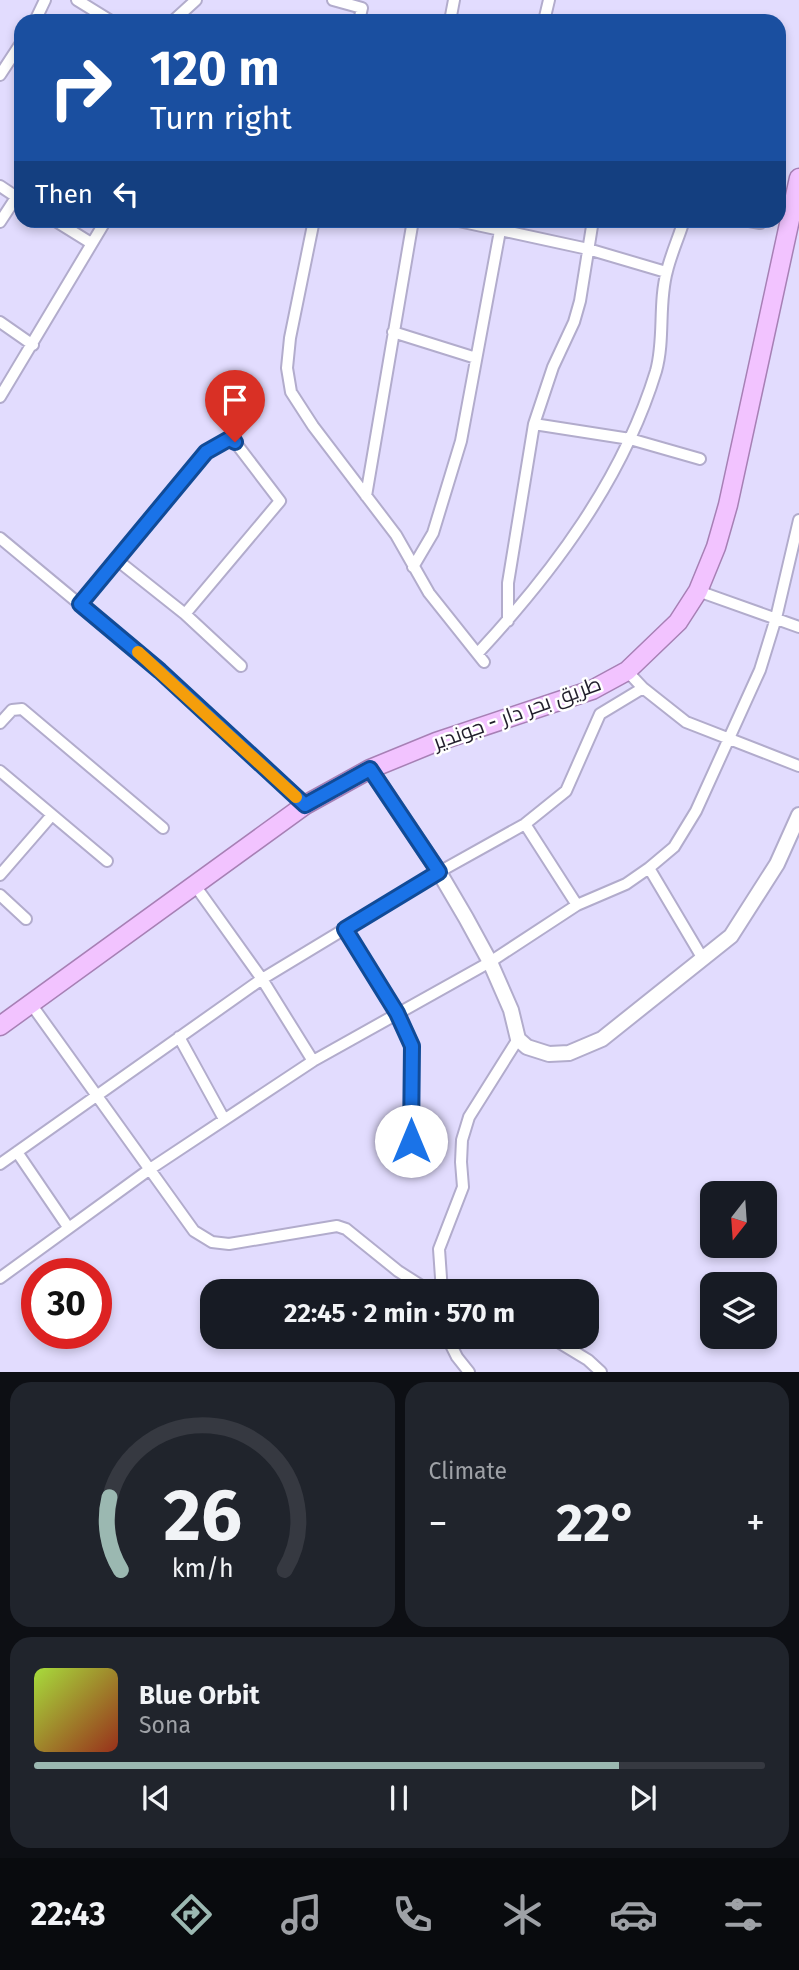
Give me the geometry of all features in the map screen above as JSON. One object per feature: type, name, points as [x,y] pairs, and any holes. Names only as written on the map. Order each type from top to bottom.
[{"type":"highway","name":"طريق بحر دار - جوندير","points":[[0,1026],[305,805],[370,769],[436,742],[580,695],[627,671],[678,622],[698,590],[716,547],[728,505],[793,196]]},
{"type":"street","points":[[77,0],[100,14]]},
{"type":"street","points":[[181,14],[196,0]]},
{"type":"street","points":[[333,0],[362,8],[361,14]]},
{"type":"street","points":[[0,75],[14,54]]},
{"type":"street","points":[[0,222],[14,203]]},
{"type":"street","points":[[67,228],[91,243]]},
{"type":"street","points":[[0,397],[101,228]]},
{"type":"street","points":[[312,228],[286,368],[291,392],[313,426],[396,535],[429,593],[481,657],[579,530],[605,489],[630,439],[657,369],[666,272],[681,228]]},
{"type":"street","points":[[366,496],[412,228]]},
{"type":"street","points":[[413,567],[433,533],[461,441],[500,228]]},
{"type":"street","points":[[512,228],[666,272]]},
{"type":"street","points":[[508,621],[508,583],[534,424],[553,367],[574,322],[592,228]]},
{"type":"street","points":[[0,322],[33,345]]},
{"type":"street","points":[[393,332],[476,358]]},
{"type":"street","points":[[534,424],[630,439],[700,458]]},
{"type":"street","points":[[80,604],[206,452],[229,439],[235,442],[280,501],[185,614]]},
{"type":"street","points":[[0,1279],[150,1169],[313,1061],[490,962],[577,905],[626,884],[674,847],[696,811],[760,670],[776,618],[799,520]]},
{"type":"street","points":[[0,538],[160,671],[305,805]]},
{"type":"street","points":[[117,560],[185,614],[241,666]]},
{"type":"street","points":[[698,590],[799,628]]},
{"type":"street","points":[[627,671],[643,688],[686,722],[799,766]]},
{"type":"street","points":[[0,1164],[262,979],[439,872],[525,824],[566,791],[600,714],[643,688]]},
{"type":"street","points":[[0,723],[12,710],[22,709],[163,828]]},
{"type":"street","points":[[370,769],[439,872],[490,962],[511,1010],[518,1039],[527,1047],[549,1054],[569,1053],[602,1039],[731,936],[777,864],[799,815]]},
{"type":"street","points":[[0,771],[107,861]]},
{"type":"street","points":[[0,875],[52,815]]},
{"type":"street","points":[[525,824],[577,905]]},
{"type":"street","points":[[649,868],[702,960]]},
{"type":"street","points":[[194,884],[262,979],[313,1061]]},
{"type":"street","points":[[0,895],[26,919]]},
{"type":"street","points":[[345,929],[397,1013],[412,1046],[411,1141]]},
{"type":"street","points":[[31,1004],[194,1231],[212,1242],[229,1244],[337,1226],[346,1229],[412,1279]]},
{"type":"street","points":[[179,1037],[224,1119]]},
{"type":"street","points":[[441,1279],[439,1249],[463,1187],[462,1140],[469,1117],[518,1039]]},
{"type":"street","points":[[17,1152],[68,1227]]},
{"type":"street","points":[[453,1349],[470,1371]]},
{"type":"street","points":[[570,1349],[601,1371]]},
{"type":"slow traffic","points":[[138,652],[296,797]]},
{"type":"route","points":[[235,442],[229,439],[206,452],[80,604],[160,671],[305,805],[370,769],[439,872],[345,929],[397,1013],[412,1046],[411,1141]]}]
